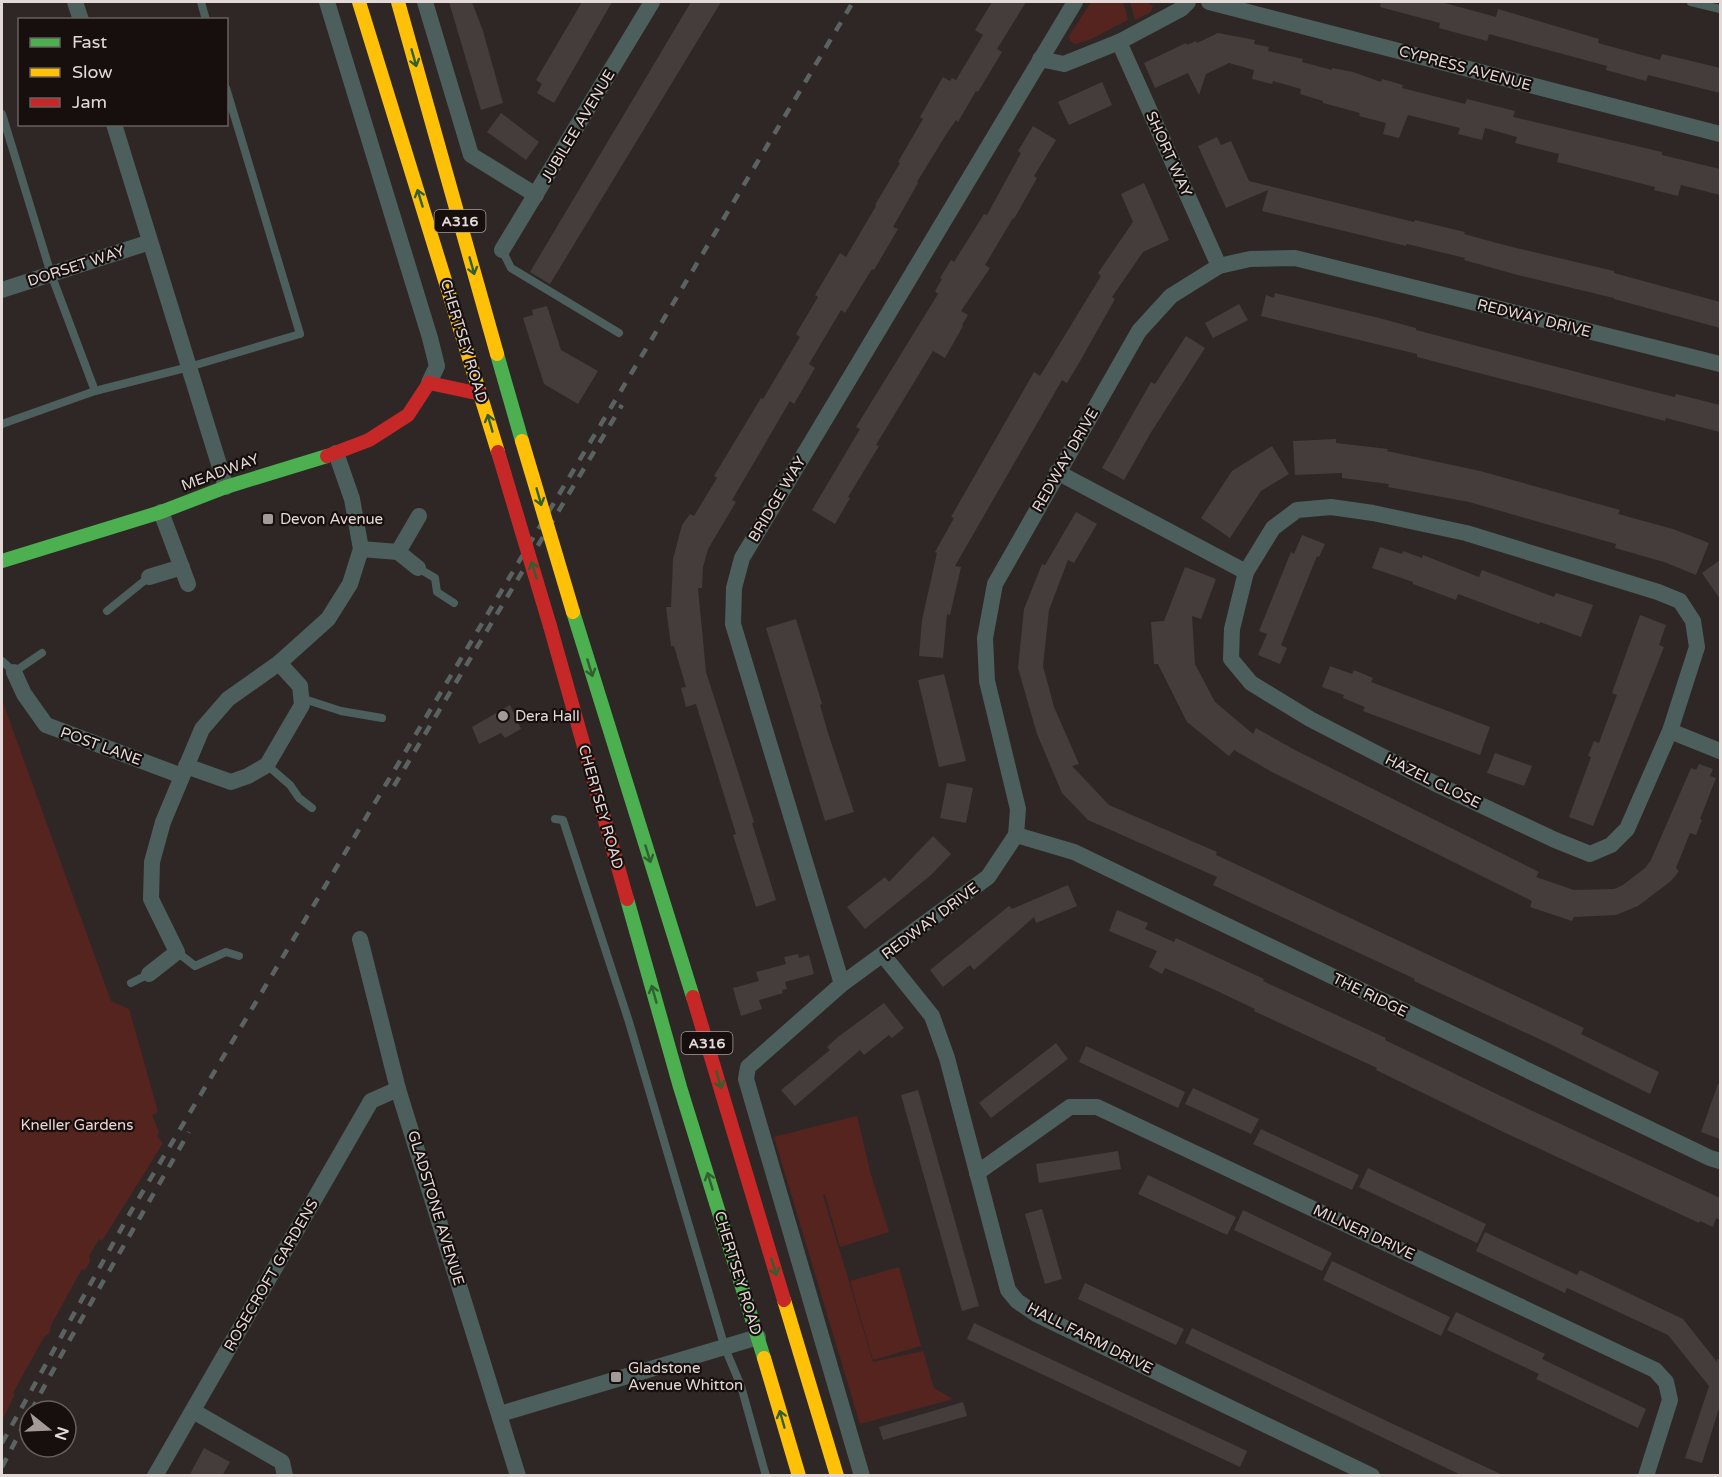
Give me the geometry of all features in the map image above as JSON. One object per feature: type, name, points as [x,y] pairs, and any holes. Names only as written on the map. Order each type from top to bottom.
[{"type":"main road","name":"CHERTSEY ROAD","points":[[358,2],[481,394],[550,627],[680,1087],[799,1476]]},
{"type":"main road","name":"CHERTSEY ROAD","points":[[398,2],[522,441],[718,1078],[837,1476]]},
{"type":"main road","points":[[429,383],[481,394]]},
{"type":"main road","name":"MEADWAY","points":[[2,561],[161,512],[226,487],[336,453],[369,440],[408,415],[429,383]]},
{"type":"street","points":[[75,2],[80,18]]},
{"type":"street","points":[[327,2],[430,338],[436,366],[429,383]]},
{"type":"street","points":[[425,2],[471,155],[536,195]]},
{"type":"street","name":"JUBILEE AVENUE","points":[[502,250],[652,2]]},
{"type":"street","name":"BRIDGE WAY","points":[[842,984],[733,624],[734,588],[742,558],[1075,2]]},
{"type":"street","points":[[1040,59],[1064,64],[1119,42],[1181,9],[1188,2]]},
{"type":"street","name":"CYPRESS AVENUE","points":[[1209,2],[1720,134]]},
{"type":"street","name":"SHORT WAY","points":[[1119,42],[1219,266]]},
{"type":"street","points":[[115,126],[226,487]]},
{"type":"street","name":"DORSET WAY","points":[[2,290],[150,242]]},
{"type":"street","name":"REDWAY DRIVE","points":[[862,1476],[746,1079],[748,1066],[842,984],[988,877],[1017,835],[1018,809],[987,681],[985,638],[995,584],[1139,331],[1171,296],[1219,266],[1250,259],[1295,258],[1720,364]]},
{"type":"street","points":[[149,974],[177,952],[151,899],[152,862],[163,822],[202,729],[228,699],[279,663],[328,619],[350,584],[361,549],[352,499],[336,453]]},
{"type":"street","points":[[1057,472],[1246,572]]},
{"type":"street","name":"HAZEL CLOSE","points":[[1331,507],[1373,513],[1466,533],[1658,592],[1680,601],[1693,621],[1697,647],[1670,731],[1627,829],[1611,845],[1590,854],[1434,783],[1310,719],[1251,683],[1231,659],[1232,629],[1246,572],[1273,528],[1297,510],[1331,507]]},
{"type":"street","points":[[161,512],[188,584]]},
{"type":"street","points":[[398,552],[419,516]]},
{"type":"street","points":[[361,549],[398,552],[418,568]]},
{"type":"street","points":[[149,577],[182,567]]},
{"type":"street","points":[[267,765],[302,705],[300,686],[279,663]]},
{"type":"street","name":"POST LANE","points":[[8,667],[46,725],[184,771],[231,782],[248,776],[267,765]]},
{"type":"street","points":[[1670,731],[1720,751]]},
{"type":"street","name":"THE RIDGE","points":[[1017,835],[1074,852],[1720,1161]]},
{"type":"street","name":"GLADSTONE AVENUE","points":[[360,939],[398,1089],[518,1476]]},
{"type":"street","name":"HALL FARM DRIVE","points":[[883,956],[932,1016],[947,1058],[1008,1290],[1017,1301],[1036,1314],[1372,1476]]},
{"type":"street","name":"ROSECROFT GARDENS","points":[[155,1476],[371,1101],[398,1089]]},
{"type":"street","name":"MILNER DRIVE","points":[[977,1173],[1070,1107],[1097,1107],[1108,1111],[1654,1370],[1666,1382],[1670,1400],[1646,1476]]},
{"type":"street","points":[[500,1414],[758,1337]]},
{"type":"street","points":[[193,1411],[282,1462],[285,1476]]},
{"type":"lane","points":[[201,2],[205,18]]},
{"type":"lane","points":[[1691,2],[1720,9]]},
{"type":"lane","points":[[2,424],[95,391],[189,367],[300,334],[228,95]]},
{"type":"lane","points":[[2,114],[51,274],[95,391]]},
{"type":"lane","points":[[502,250],[511,268],[619,333]]},
{"type":"lane","points":[[418,568],[435,578],[437,592],[454,603]]},
{"type":"lane","points":[[107,611],[149,577]]},
{"type":"lane","points":[[8,667],[42,653]]},
{"type":"lane","points":[[301,698],[341,711],[382,718]]},
{"type":"lane","points":[[267,765],[312,808]]},
{"type":"lane","points":[[555,819],[562,820],[626,1011],[725,1348],[741,1386],[766,1476]]},
{"type":"lane","points":[[177,952],[195,966],[226,952],[239,956]]},
{"type":"lane","points":[[131,983],[149,974]]},
{"type":"green space","points":[[1091,2],[1123,2],[1128,20],[1089,40],[1075,44],[1070,41],[1069,36]]},
{"type":"green space","points":[[1130,2],[1145,2],[1153,5],[1151,12],[1135,20]]},
{"type":"green space","name":"Kneller Gardens","points":[[2,700],[111,1001],[129,1009],[158,1112],[152,1115],[159,1132],[157,1136],[163,1143],[102,1241],[99,1239],[89,1256],[90,1262],[85,1270],[82,1269],[51,1325],[49,1334],[44,1337],[13,1393],[15,1394],[2,1421]]},
{"type":"green space","points":[[857,1116],[871,1175],[889,1232],[840,1247],[825,1194],[823,1195],[873,1362],[923,1351],[934,1388],[953,1399],[860,1424],[774,1137]]},
{"type":"green space","points":[[899,1267],[921,1346],[873,1360],[850,1281]]},
{"type":"building","points":[[449,2],[472,2],[483,31],[503,103],[481,110]]},
{"type":"building","points":[[582,2],[612,2],[554,103],[537,93],[542,84],[536,80]]},
{"type":"building","points":[[691,2],[721,2],[550,284],[530,272]]},
{"type":"building","points":[[992,2],[1026,2],[997,49],[1002,52],[978,92],[976,91],[958,122],[956,120],[947,133],[917,182],[893,227],[898,229],[874,270],[872,269],[845,313],[841,310],[809,364],[815,368],[794,404],[790,401],[732,500],[736,502],[708,549],[703,567],[702,588],[698,588],[706,672],[754,822],[752,823],[776,900],[756,907],[696,704],[686,707],[681,688],[686,687],[674,646],[671,646],[666,607],[671,607],[673,559],[682,525],[690,514],[694,516],[717,478],[714,476],[800,337],[796,334],[818,297],[815,295],[840,253],[846,257],[876,206],[923,119],[920,117],[943,77],[950,81],[952,78],[956,80],[983,35],[975,30]]},
{"type":"building","points":[[1381,2],[1441,2],[1496,17],[1498,9],[1599,39],[1598,43],[1660,60],[1662,54],[1720,68],[1720,93],[1648,75],[1646,81],[1606,70],[1607,66],[1489,34],[1487,41],[1439,28],[1440,23],[1380,7]]},
{"type":"building","points":[[1218,33],[1255,40],[1254,44],[1269,47],[1268,51],[1303,59],[1302,62],[1332,70],[1332,68],[1353,72],[1381,82],[1382,79],[1403,85],[1402,88],[1465,104],[1467,99],[1515,111],[1513,117],[1662,152],[1662,155],[1720,169],[1720,195],[1681,185],[1678,196],[1654,190],[1655,187],[1557,162],[1559,154],[1515,143],[1517,137],[1485,128],[1482,140],[1458,134],[1460,128],[1408,115],[1399,138],[1383,134],[1386,123],[1359,116],[1360,113],[1300,94],[1301,89],[1273,81],[1272,84],[1252,79],[1254,70],[1229,63],[1206,74],[1199,95],[1188,73],[1155,88],[1144,63],[1186,43],[1187,45],[1196,41],[1197,43]]},
{"type":"building","points":[[1102,82],[1112,105],[1069,125],[1058,102]]},
{"type":"building","points":[[501,113],[539,142],[526,160],[487,132]]},
{"type":"building","points":[[1033,126],[1056,140],[1034,176],[1037,178],[1014,219],[985,265],[990,268],[961,311],[968,315],[945,358],[933,351],[876,445],[879,446],[848,497],[850,498],[835,524],[812,510],[860,429],[856,427],[938,294],[935,291],[942,279],[940,278],[951,260],[954,262],[984,214],[987,215],[1021,153],[1018,151]]},
{"type":"building","points":[[1217,137],[1221,145],[1231,141],[1249,181],[1414,222],[1415,220],[1465,232],[1464,234],[1614,271],[1614,273],[1720,302],[1720,328],[1614,298],[1514,274],[1464,260],[1465,258],[1262,211],[1268,190],[1226,208],[1198,146]]},
{"type":"building","points":[[1144,183],[1169,240],[1143,252],[1112,297],[1115,299],[1079,363],[1067,383],[1062,380],[955,566],[961,567],[950,615],[947,614],[943,658],[919,656],[922,620],[937,553],[935,552],[954,518],[951,517],[1034,372],[1040,376],[1101,276],[1098,273],[1133,222],[1121,194]]},
{"type":"building","points":[[1275,293],[1379,318],[1416,328],[1416,330],[1646,390],[1675,397],[1676,394],[1720,405],[1720,432],[1666,418],[1665,421],[1417,357],[1417,354],[1261,316],[1266,295],[1274,298]]},
{"type":"building","points":[[1239,304],[1248,320],[1213,338],[1205,323]]},
{"type":"building","points":[[547,306],[561,350],[598,371],[578,404],[544,384],[523,318],[533,315],[532,310]]},
{"type":"building","points":[[1186,336],[1205,348],[1150,434],[1124,480],[1102,468],[1151,382],[1155,384]]},
{"type":"building","points":[[1336,439],[1336,443],[1388,449],[1387,451],[1480,471],[1620,510],[1618,514],[1673,529],[1709,543],[1696,575],[1664,562],[1615,548],[1616,544],[1469,502],[1388,487],[1389,484],[1342,478],[1342,473],[1295,475],[1293,441]]},
{"type":"building","points":[[1272,446],[1289,474],[1261,491],[1230,538],[1201,518],[1232,471]]},
{"type":"building","points":[[1076,512],[1097,524],[1074,563],[1068,560],[1049,610],[1043,666],[1054,707],[1079,764],[1072,766],[1109,805],[1217,852],[1216,855],[1584,1028],[1581,1034],[1659,1072],[1650,1094],[1550,1044],[1414,981],[1415,979],[1213,885],[1217,877],[1088,820],[1062,793],[1037,734],[1018,668],[1024,609],[1042,564],[1045,565]]},
{"type":"building","points":[[1302,535],[1325,544],[1319,557],[1317,556],[1281,645],[1287,648],[1280,664],[1258,655],[1267,634],[1259,631],[1291,552],[1294,554]]},
{"type":"building","points":[[1380,547],[1402,554],[1403,551],[1422,558],[1423,555],[1479,577],[1482,570],[1554,597],[1556,593],[1593,605],[1581,637],[1458,594],[1456,600],[1372,568]]},
{"type":"building","points":[[1720,560],[1720,599],[1702,573]]},
{"type":"building","points":[[1185,567],[1216,579],[1201,619],[1192,616],[1195,664],[1215,702],[1253,734],[1256,728],[1295,750],[1539,872],[1536,877],[1574,890],[1614,889],[1645,868],[1651,860],[1691,768],[1696,770],[1699,764],[1713,769],[1710,776],[1716,778],[1696,835],[1690,833],[1676,868],[1679,871],[1671,881],[1638,906],[1616,915],[1574,917],[1572,921],[1530,907],[1532,901],[1272,772],[1234,750],[1229,756],[1187,722],[1158,664],[1154,664],[1151,622],[1164,621]]},
{"type":"building","points":[[1640,615],[1666,625],[1659,645],[1664,647],[1593,826],[1569,817],[1591,757],[1588,756],[1594,741],[1599,743],[1617,695],[1612,693]]},
{"type":"building","points":[[796,619],[822,704],[820,705],[828,733],[854,812],[825,821],[766,628]]},
{"type":"building","points":[[1330,666],[1352,674],[1354,670],[1373,678],[1371,682],[1490,727],[1480,755],[1363,711],[1365,707],[1343,698],[1344,695],[1322,687]]},
{"type":"building","points":[[944,674],[966,761],[939,767],[918,680]]},
{"type":"building","name":"Dera Hall","points":[[510,705],[521,729],[505,738],[501,733],[479,744],[472,727]]},
{"type":"building","points":[[1495,753],[1532,766],[1524,786],[1487,773]]},
{"type":"building","points":[[947,783],[973,788],[966,823],[940,818]]},
{"type":"building","points":[[933,836],[951,854],[931,875],[865,929],[847,907],[885,877],[889,882]]},
{"type":"building","points":[[1068,885],[1077,906],[1036,923],[1034,917],[974,970],[970,965],[943,987],[930,970],[1009,906],[1012,909]]},
{"type":"building","points":[[1117,910],[1148,923],[1145,929],[1174,942],[1176,938],[1264,979],[1263,981],[1386,1038],[1385,1040],[1507,1099],[1720,1198],[1720,1220],[1716,1218],[1713,1227],[1700,1221],[1699,1223],[1497,1129],[1215,990],[1165,968],[1162,974],[1149,967],[1157,951],[1109,931]]},
{"type":"building","points":[[798,954],[799,958],[809,955],[814,974],[785,982],[787,989],[782,990],[783,993],[759,1000],[762,1009],[741,1016],[733,988],[759,981],[756,972],[786,964],[784,957]]},
{"type":"building","points":[[884,1003],[904,1028],[892,1038],[889,1035],[864,1055],[860,1050],[795,1106],[781,1090],[830,1050],[827,1047],[838,1037]]},
{"type":"building","points":[[1056,1043],[1068,1059],[991,1118],[979,1103]]},
{"type":"building","points":[[1086,1046],[1185,1092],[1178,1108],[1079,1062]]},
{"type":"building","points":[[1718,1084],[1720,1084],[1720,1139],[1701,1132]]},
{"type":"building","points":[[1193,1088],[1259,1119],[1251,1134],[1185,1104]]},
{"type":"building","points":[[918,1090],[979,1306],[962,1311],[901,1095]]},
{"type":"building","points":[[1261,1129],[1359,1175],[1352,1190],[1253,1144]]},
{"type":"building","points":[[1118,1151],[1121,1169],[1039,1183],[1036,1164]]},
{"type":"building","points":[[1368,1168],[1486,1224],[1477,1243],[1359,1187]]},
{"type":"building","points":[[1148,1175],[1236,1217],[1227,1235],[1138,1194]]},
{"type":"building","points":[[1042,1209],[1062,1279],[1045,1284],[1025,1214]]},
{"type":"building","points":[[1243,1210],[1332,1253],[1322,1271],[1234,1230]]},
{"type":"building","points":[[1485,1232],[1577,1275],[1580,1270],[1683,1319],[1717,1362],[1717,1359],[1720,1360],[1720,1405],[1702,1463],[1685,1458],[1709,1386],[1668,1335],[1567,1288],[1565,1293],[1476,1251]]},
{"type":"building","points":[[1332,1261],[1450,1317],[1441,1336],[1323,1280]]},
{"type":"building","points":[[1085,1283],[1184,1329],[1176,1345],[1078,1299]]},
{"type":"building","points":[[1456,1312],[1545,1354],[1542,1359],[1646,1409],[1638,1428],[1536,1379],[1539,1374],[1447,1330]]},
{"type":"building","points":[[974,1323],[1247,1451],[1240,1467],[967,1339]]},
{"type":"building","points":[[1192,1328],[1505,1476],[1463,1476],[1185,1343]]},
{"type":"building","points":[[963,1402],[967,1416],[883,1440],[879,1427]]},
{"type":"building","points":[[204,1448],[230,1462],[222,1476],[189,1476]]},
{"type":"railway","points":[[2,1443],[130,1213],[853,2]]},
{"type":"railway","points":[[394,786],[622,405]]},
{"type":"railway","points":[[38,1399],[189,1132]]},
{"type":"railway","points":[[2,1467],[18,1436]]},
{"type":"traffic: fast","points":[[497,354],[522,441]]},
{"type":"traffic: fast","points":[[2,561],[161,512],[226,487],[327,456]]},
{"type":"traffic: fast","points":[[573,612],[693,997]]},
{"type":"traffic: fast","points":[[627,899],[680,1087],[764,1358]]},
{"type":"traffic: slow","points":[[359,2],[498,452]]},
{"type":"traffic: slow","points":[[398,2],[497,354]]},
{"type":"traffic: slow","points":[[522,441],[573,612]]},
{"type":"traffic: slow","points":[[784,1300],[837,1476]]},
{"type":"traffic: slow","points":[[764,1358],[799,1476]]},
{"type":"traffic: jam","points":[[327,456],[369,440],[408,415],[429,383],[481,394]]},
{"type":"traffic: jam","points":[[498,452],[550,626]]},
{"type":"traffic: jam","points":[[550,626],[627,899]]},
{"type":"traffic: jam","points":[[693,997],[784,1300]]},
{"type":"place","name":"Devon Avenue","points":[[268,519]]},
{"type":"place","name":"Dera Hall","points":[[503,716]]},
{"type":"place","name":"Gladstone Avenue Whitton","points":[[616,1377]]}]
